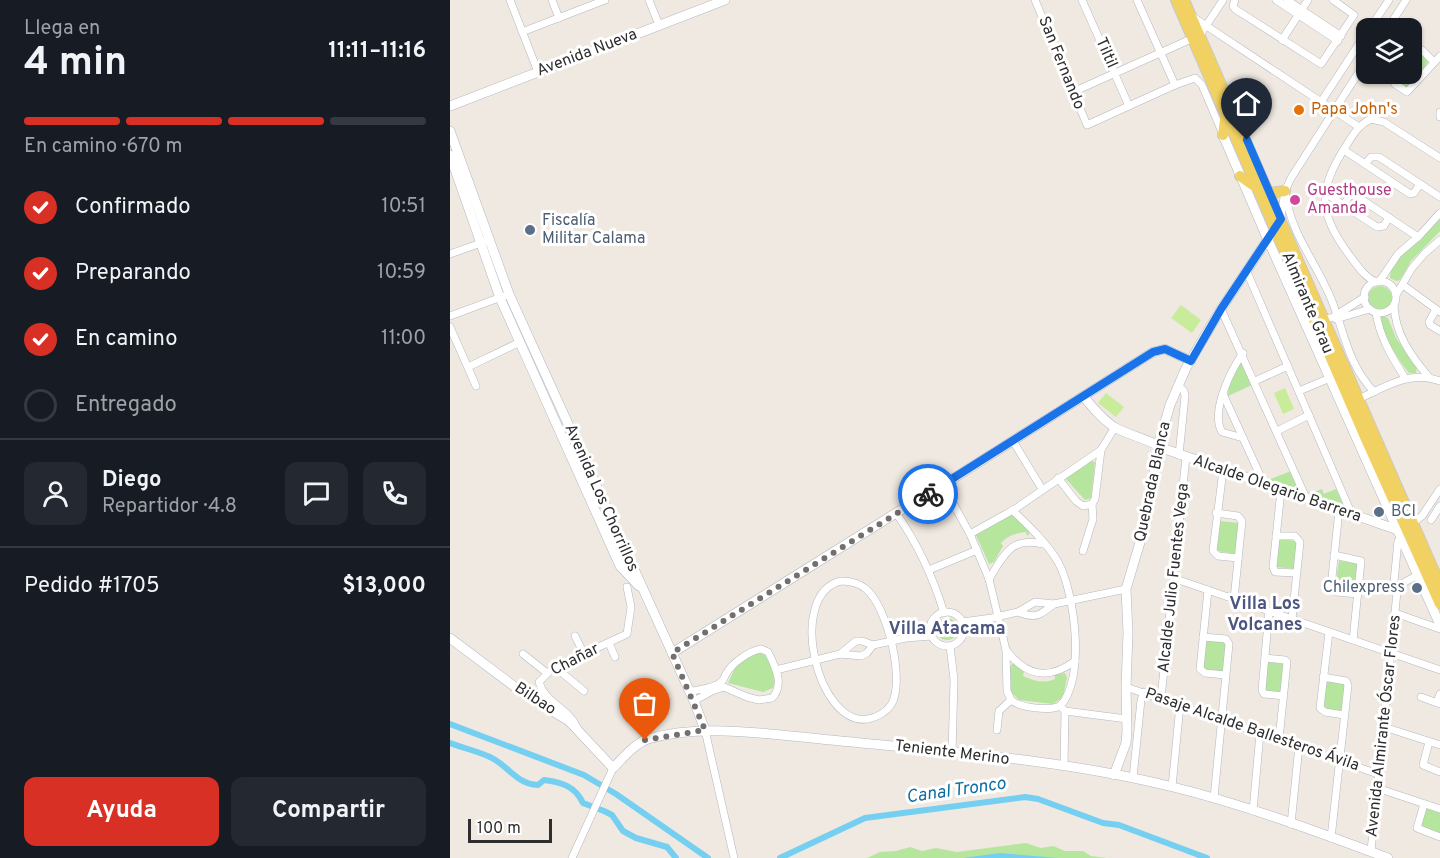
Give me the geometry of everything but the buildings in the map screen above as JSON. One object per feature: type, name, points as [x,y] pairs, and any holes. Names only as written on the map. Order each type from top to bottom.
[{"type":"main road","name":"Almirante Grau","points":[[1176,0],[1200,33],[1226,112],[1258,188],[1278,224],[1359,399],[1404,529]]},
{"type":"main road","name":"Almirante Grau","points":[[1184,0],[1270,193],[1278,224],[1324,342],[1404,529],[1439,595]]},
{"type":"main road","points":[[1223,135],[1226,112]]},
{"type":"main road","points":[[1240,176],[1258,188]]},
{"type":"main road","points":[[1270,193],[1285,191]]},
{"type":"main road","points":[[1321,357],[1324,342]]},
{"type":"main road","points":[[1353,430],[1365,437]]},
{"type":"main road","points":[[1423,586],[1439,595]]},
{"type":"street","points":[[510,0],[538,72]]},
{"type":"street","points":[[552,0],[559,18]]},
{"type":"street","points":[[522,32],[605,0]]},
{"type":"street","points":[[649,0],[659,26]]},
{"type":"street","name":"Avenida Nueva","points":[[450,106],[659,26],[705,4],[725,0]]},
{"type":"street","name":"San Fernando","points":[[1035,0],[1087,125],[1129,106]]},
{"type":"street","name":"Tiltil","points":[[1082,0],[1129,106]]},
{"type":"street","points":[[1129,106],[1174,85],[1137,0]]},
{"type":"street","points":[[1073,92],[1200,33],[1223,0]]},
{"type":"street","points":[[1276,0],[1300,12],[1340,38]]},
{"type":"street","points":[[1287,0],[1300,12]]},
{"type":"street","points":[[1282,40],[1308,0]]},
{"type":"street","points":[[1234,3],[1282,40],[1322,64],[1354,15],[1333,0]]},
{"type":"street","points":[[1377,18],[1389,0]]},
{"type":"street","points":[[1394,18],[1406,0]]},
{"type":"street","points":[[1200,33],[1321,102],[1359,127]]},
{"type":"street","points":[[1321,102],[1356,48]]},
{"type":"street","points":[[1422,51],[1437,59],[1422,76]]},
{"type":"street","name":"Quebrada Blanca","points":[[1114,775],[1126,743],[1128,633],[1126,589],[1147,519],[1158,446],[1178,385],[1221,309],[1278,224],[1285,191],[1291,178],[1356,77]]},
{"type":"street","name":"Almirante Grau","points":[[1174,85],[1195,78],[1202,86],[1353,430],[1404,529],[1418,575],[1440,627]]},
{"type":"street","points":[[1395,84],[1407,92],[1414,84]]},
{"type":"street","points":[[1440,112],[1440,117]]},
{"type":"street","points":[[1324,322],[1365,297],[1368,288],[1365,276],[1334,233],[1325,207],[1325,193],[1332,170],[1359,127],[1371,120],[1384,122],[1440,158]]},
{"type":"street","name":"Avenida Los Chorrillos","points":[[451,134],[464,183],[520,342],[622,568],[631,585],[643,589]]},
{"type":"street","points":[[1344,150],[1410,194],[1414,194],[1420,184]]},
{"type":"street","name":"Avenida Los Chorrillos","points":[[450,155],[464,183]]},
{"type":"street","points":[[1365,164],[1371,157],[1379,157],[1440,197]]},
{"type":"street","points":[[1285,191],[1298,237],[1324,283],[1351,358],[1360,375],[1374,392]]},
{"type":"street","points":[[1325,193],[1377,227],[1384,226],[1389,217]]},
{"type":"street","points":[[1344,205],[1350,196],[1356,195],[1418,237]]},
{"type":"street","points":[[1368,288],[1377,282],[1398,254],[1418,237],[1440,213]]},
{"type":"street","points":[[1440,240],[1412,268],[1396,295],[1394,305],[1395,322],[1399,333],[1416,362],[1428,376],[1440,381]]},
{"type":"street","points":[[450,254],[485,242]]},
{"type":"street","points":[[1431,247],[1440,253]]},
{"type":"street","points":[[1247,272],[1352,515]]},
{"type":"street","points":[[1365,276],[1390,285],[1396,295]]},
{"type":"street","points":[[1402,285],[1438,310],[1429,321],[1440,331]]},
{"type":"street","points":[[450,316],[504,296]]},
{"type":"street","name":"Avenida Los Chorrillos","points":[[504,296],[643,589]]},
{"type":"street","points":[[1365,297],[1373,311],[1386,346],[1405,378]]},
{"type":"street","points":[[1337,316],[1373,311],[1386,312],[1394,305]]},
{"type":"street","points":[[1221,309],[1243,353],[1306,498]]},
{"type":"street","points":[[450,327],[452,339],[476,386]]},
{"type":"street","points":[[468,367],[520,342]]},
{"type":"street","points":[[672,653],[1158,350],[1165,349],[1191,361]]},
{"type":"street","points":[[1243,353],[1232,368],[1223,394],[1218,426],[1222,432],[1243,438]]},
{"type":"street","points":[[1255,381],[1288,366]]},
{"type":"street","points":[[1359,399],[1405,378],[1428,376]]},
{"type":"street","points":[[1299,391],[1330,378]]},
{"type":"street","name":"Alcalde Julio Fuentes Vega","points":[[1161,698],[1182,456],[1185,396],[1178,385]]},
{"type":"street","points":[[1223,394],[1264,484]]},
{"type":"street","name":"Alcalde Olegario Barrera","points":[[1084,397],[1100,415],[1115,427],[1182,456],[1352,515],[1404,529]]},
{"type":"street","points":[[1277,430],[1309,415]]},
{"type":"street","points":[[1083,551],[1093,519],[1092,504],[1095,499],[1101,450],[1115,427]]},
{"type":"street","points":[[1013,441],[1042,489]]},
{"type":"street","points":[[970,534],[1012,510],[1101,450]]},
{"type":"street","points":[[1223,470],[1213,551],[1218,556],[1238,558]]},
{"type":"street","points":[[1058,478],[1076,501],[1083,506],[1092,504]]},
{"type":"street","points":[[943,486],[970,534],[989,579],[995,617],[1006,650],[1007,691],[1011,700],[1022,705],[1127,719]]},
{"type":"street","points":[[1404,529],[1422,516],[1440,489]]},
{"type":"street","points":[[1281,490],[1273,567],[1275,572],[1296,573]]},
{"type":"street","points":[[1431,520],[1440,506]]},
{"type":"street","points":[[1012,510],[1046,545],[1059,563],[1071,600],[1076,634],[1075,661],[1063,709],[1064,766]]},
{"type":"street","points":[[1339,510],[1331,587],[1336,592],[1358,594]]},
{"type":"street","points":[[896,513],[912,535],[929,570],[944,613]]},
{"type":"street","points":[[1216,513],[1238,516],[1242,520],[1234,599]]},
{"type":"street","name":"Avenida Almirante Óscar Flores","points":[[1371,851],[1398,589],[1394,582],[1398,541],[1404,529]]},
{"type":"street","points":[[1276,536],[1295,537],[1300,542],[1292,619]]},
{"type":"street","points":[[989,579],[1012,546],[1028,541],[1046,545]]},
{"type":"street","points":[[929,570],[977,550]]},
{"type":"street","points":[[1334,555],[1361,561],[1353,640]]},
{"type":"street","points":[[622,568],[629,559]]},
{"type":"street","points":[[1398,589],[1402,583],[1418,575]]},
{"type":"street","points":[[1173,578],[1440,670]]},
{"type":"street","points":[[841,581],[859,584],[869,591],[883,615],[891,641],[897,663],[894,699],[883,713],[867,719],[856,718],[842,711],[828,692],[816,659],[813,634],[815,607],[825,589],[841,581]]},
{"type":"street","name":"Chañar","points":[[578,729],[572,715],[542,693],[539,682],[555,667],[626,636],[631,607],[631,585]]},
{"type":"street","points":[[643,589],[705,730],[734,858]]},
{"type":"street","points":[[962,621],[1018,612],[1035,602],[1054,604],[1126,589]]},
{"type":"street","points":[[1208,590],[1200,669],[1202,672],[1225,675]]},
{"type":"street","points":[[1018,612],[1035,617],[1054,604]]},
{"type":"street","points":[[1269,611],[1262,693],[1284,696]]},
{"type":"street","points":[[906,638],[930,627],[935,618],[944,613],[954,614],[962,621],[964,632]]},
{"type":"street","points":[[1395,614],[1440,627]]},
{"type":"street","points":[[930,627],[932,636],[939,644],[950,646],[959,641],[964,632],[972,626],[995,617]]},
{"type":"street","points":[[1329,632],[1320,708],[1324,712],[1344,715]]},
{"type":"street","points":[[575,636],[584,654]]},
{"type":"street","points":[[840,654],[856,641],[862,640],[873,645],[906,638],[932,636]]},
{"type":"street","points":[[1203,637],[1228,641],[1214,798]]},
{"type":"street","name":"Bilbao","points":[[450,638],[527,696],[561,715],[578,729],[613,768]]},
{"type":"street","points":[[609,643],[615,657]]},
{"type":"street","points":[[776,670],[840,654],[861,656],[867,653],[873,645]]},
{"type":"street","points":[[950,646],[954,680],[951,753]]},
{"type":"street","points":[[691,696],[712,691],[723,684],[726,673],[735,663],[757,649],[768,652],[776,670],[778,691],[770,699],[759,700],[747,697],[723,684]]},
{"type":"street","points":[[1006,650],[1022,668],[1035,673],[1045,674],[1060,670],[1075,661]]},
{"type":"street","points":[[523,654],[547,673]]},
{"type":"street","points":[[1265,658],[1287,662],[1279,739]]},
{"type":"street","points":[[555,667],[584,691]]},
{"type":"street","points":[[1323,677],[1347,682],[1331,838]]},
{"type":"street","name":"Pasaje Alcalde Ballesteros Ávila","points":[[1126,687],[1378,774]]},
{"type":"street","points":[[1133,778],[1141,700],[1144,692]]},
{"type":"street","points":[[1420,697],[1438,703],[1440,694]]},
{"type":"street","points":[[997,730],[999,711],[1011,700]]},
{"type":"street","points":[[1172,787],[1180,705]]},
{"type":"street","points":[[1384,727],[1440,745]]},
{"type":"street","name":"Teniente Merino","points":[[572,858],[613,768],[645,740],[705,730],[736,731],[951,753],[1064,766],[1133,778],[1214,798],[1388,858]]},
{"type":"street","points":[[1253,811],[1260,733]]},
{"type":"street","points":[[1430,742],[1423,765],[1440,772]]},
{"type":"street","points":[[1291,824],[1299,746]]},
{"type":"street","points":[[1377,788],[1440,809]]},
{"type":"street","points":[[1424,804],[1417,828],[1440,837]]},
{"type":"green space","points":[[1422,54],[1428,62],[1422,70]]},
{"type":"green space","points":[[1399,84],[1412,84],[1409,88],[1404,88]]},
{"type":"green space","points":[[1440,218],[1440,231],[1411,261],[1400,280],[1390,278],[1395,262]]},
{"type":"green space","points":[[1380,286],[1389,289],[1392,298],[1389,307],[1380,310],[1371,307],[1368,298],[1371,289]]},
{"type":"green space","points":[[1181,305],[1201,320],[1192,333],[1171,318]]},
{"type":"green space","points":[[1379,316],[1388,318],[1396,338],[1417,367],[1416,373],[1409,373],[1395,353],[1384,332]]},
{"type":"green space","points":[[1242,358],[1254,384],[1228,396],[1229,382]]},
{"type":"green space","points":[[1285,388],[1294,409],[1283,414],[1274,393]]},
{"type":"green space","points":[[1106,393],[1124,407],[1116,417],[1098,403]]},
{"type":"green space","points":[[1092,460],[1095,463],[1091,498],[1085,500],[1065,478]]},
{"type":"green space","points":[[1291,471],[1299,490],[1268,480]]},
{"type":"green space","points":[[1322,489],[1324,494],[1336,489],[1344,506],[1309,494]]},
{"type":"green space","points":[[1011,514],[1029,530],[1029,534],[1027,536],[1026,532],[1019,533],[1006,538],[1001,543],[1003,546],[994,562],[989,564],[975,533]]},
{"type":"green space","points":[[1220,521],[1239,523],[1236,554],[1217,551]]},
{"type":"green space","points":[[1278,539],[1297,541],[1295,569],[1276,567]]},
{"type":"green space","points":[[1339,561],[1358,563],[1355,591],[1335,588]]},
{"type":"green space","points":[[947,618],[955,621],[958,629],[955,637],[947,640],[939,637],[936,629],[939,621]]},
{"type":"green space","points":[[1206,640],[1227,642],[1224,672],[1203,671]]},
{"type":"green space","points":[[755,652],[766,655],[775,681],[773,688],[763,692],[728,683],[737,664]]},
{"type":"green space","points":[[1267,662],[1284,664],[1281,692],[1264,691]]},
{"type":"green space","points":[[1012,664],[1016,664],[1024,671],[1023,676],[1039,681],[1051,681],[1055,679],[1055,675],[1065,673],[1067,678],[1063,697],[1053,704],[1019,700],[1011,692],[1010,668]]},
{"type":"green space","points":[[1326,681],[1346,683],[1343,712],[1323,709]]},
{"type":"green space","points":[[1425,808],[1440,813],[1440,834],[1419,827]]},
{"type":"green space","points":[[1026,843],[1041,848],[1053,846],[1065,851],[1083,851],[1091,856],[1107,858],[867,858],[880,852],[910,847],[922,851],[936,848],[957,852]]},
{"type":"water","points":[[1000,853],[1058,858],[963,858]]},
{"type":"waterway","points":[[450,724],[584,775],[616,794],[708,858]]},
{"type":"waterway","points":[[450,743],[490,757],[530,784],[538,785],[544,780],[567,786],[580,797],[583,803],[612,815],[623,831],[636,838],[667,847],[676,858]]},
{"type":"waterway","name":"Canal Tronco","points":[[780,858],[865,818],[1025,797],[1038,799],[1103,823],[1119,825],[1207,858]]},
{"type":"way so far","points":[[645,740],[705,730],[672,653],[928,494]]},
{"type":"place","name":"Papa John's","points":[[1299,110]]},
{"type":"place","name":"Guesthouse Amanda","points":[[1295,200]]},
{"type":"place","name":"Fiscalía Militar Calama","points":[[530,230]]},
{"type":"place","name":"BCI","points":[[1379,512]]},
{"type":"place","name":"Chilexpress","points":[[1417,588]]},
{"type":"district","name":"Villa Los Volcanes","points":[[1265,614]]},
{"type":"district","name":"Villa Atacama","points":[[947,629]]},
{"type":"route","points":[[928,494],[1153,352],[1165,349],[1191,361],[1221,309],[1281,219],[1247,140]]}]
